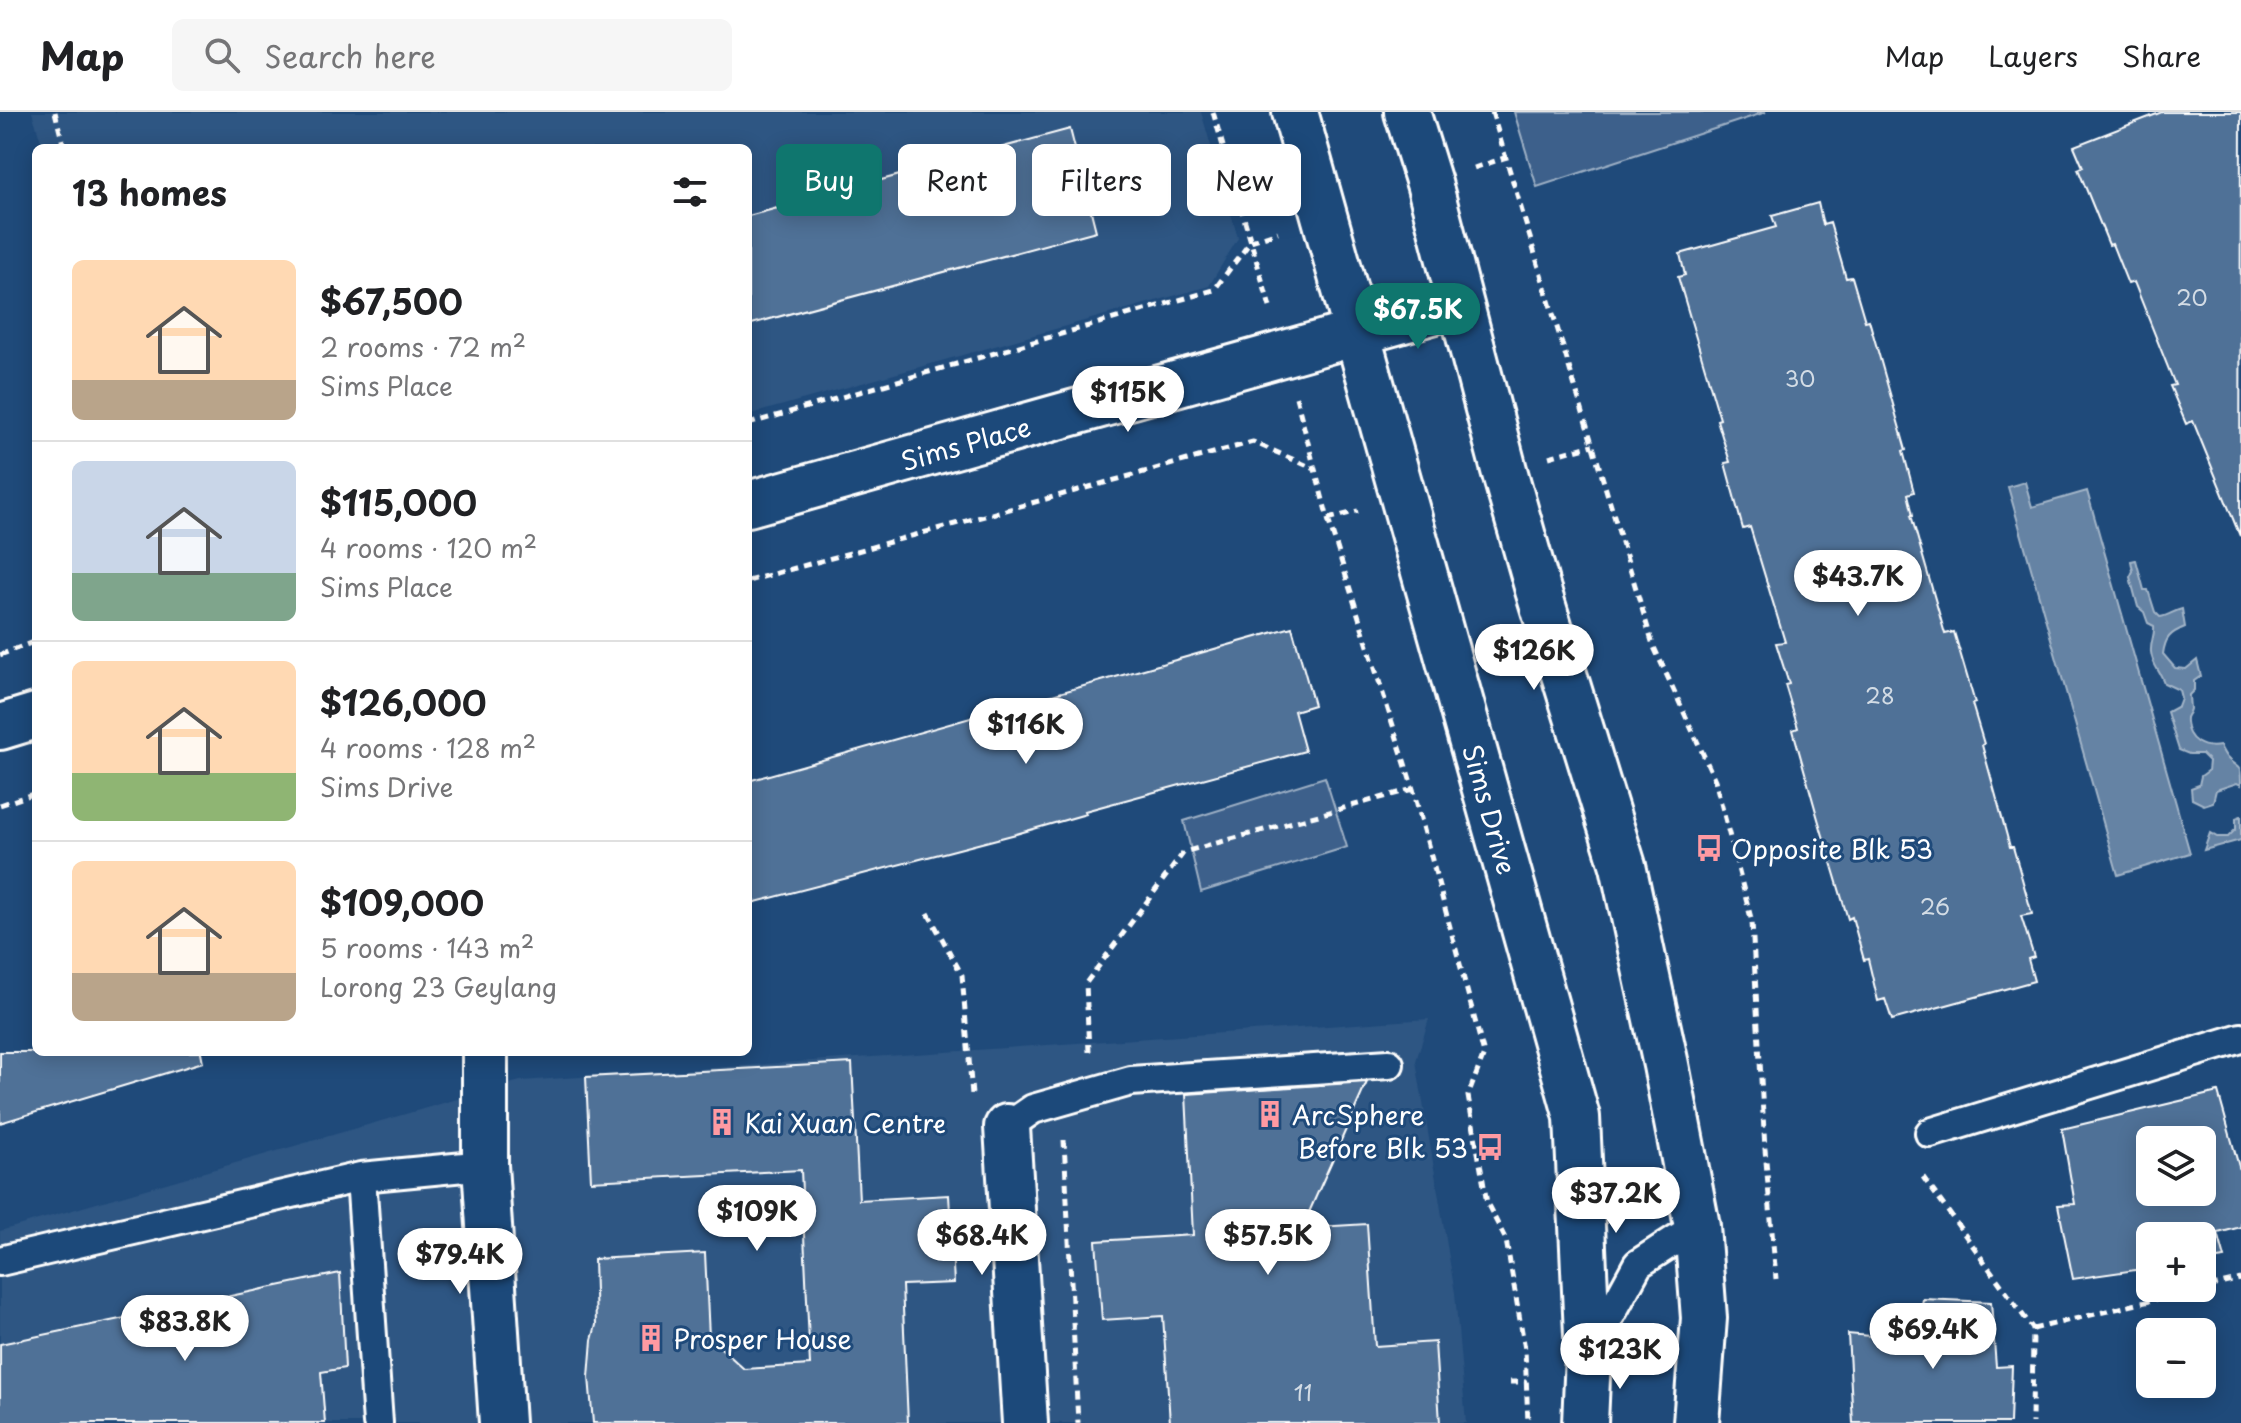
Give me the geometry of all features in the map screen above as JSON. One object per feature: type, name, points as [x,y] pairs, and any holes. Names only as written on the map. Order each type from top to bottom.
[{"type":"street","name":"Sims Drive","points":[[1295,112],[1577,1117],[1588,1356],[1585,1423]]},
{"type":"street","points":[[1407,112],[1429,183],[1538,590],[1623,866],[1697,1226],[1704,1318],[1696,1423]]},
{"type":"street","name":"Sims Place","points":[[752,503],[1460,304]]},
{"type":"street","points":[[0,727],[32,717]]},
{"type":"street","points":[[485,1056],[485,1165],[502,1423]]},
{"type":"street","points":[[1007,1127],[1025,1423]]},
{"type":"lane","points":[[1930,1133],[2241,1038]]},
{"type":"lane","points":[[1007,1127],[1033,1109],[1131,1081],[1389,1064]]},
{"type":"lane","points":[[0,1261],[361,1177],[485,1165]]},
{"type":"lane","points":[[361,1177],[378,1423]]},
{"type":"lane","points":[[1588,1356],[1638,1264],[1697,1226]]},
{"type":"path","points":[[55,112],[63,144]]},
{"type":"path","points":[[1213,112],[1333,534],[1413,789],[1484,1054],[1468,1096],[1487,1203],[1506,1240],[1525,1349],[1528,1423]]},
{"type":"path","points":[[1492,112],[1653,645],[1715,780],[1752,922],[1776,1279]]},
{"type":"path","points":[[1429,183],[1504,158]]},
{"type":"path","points":[[752,423],[1214,290],[1251,241],[1325,217]]},
{"type":"path","points":[[752,580],[1253,442],[1315,469]]},
{"type":"path","points":[[0,655],[32,643]]},
{"type":"path","points":[[0,805],[32,794]]},
{"type":"path","points":[[1923,1177],[2033,1329],[2032,1423]]},
{"type":"path","points":[[2033,1329],[2241,1279]]},
{"type":"path","points":[[1510,1382],[1527,1382]]},
{"type":"shaded area","points":[[32,112],[1201,112],[1210,144],[1187,144],[1187,216],[1232,216],[1238,238],[1209,286],[752,414],[752,144],[42,144]]},
{"type":"shaded area","points":[[1514,112],[1766,112],[1537,187]]},
{"type":"shaded area","points":[[2025,482],[2032,507],[2087,491],[2190,853],[2118,875],[2008,487]]},
{"type":"shaded area","points":[[2136,560],[2144,590],[2148,590],[2155,612],[2160,617],[2182,609],[2185,627],[2169,637],[2163,654],[2175,668],[2186,669],[2197,660],[2201,676],[2194,681],[2194,690],[2189,695],[2190,709],[2186,719],[2189,734],[2202,745],[2220,746],[2240,770],[2241,785],[2237,783],[2216,790],[2213,802],[2204,805],[2192,799],[2191,788],[2199,785],[2201,776],[2208,771],[2209,761],[2202,754],[2179,750],[2167,712],[2178,706],[2181,698],[2179,690],[2164,683],[2153,661],[2154,626],[2148,623],[2144,612],[2138,607],[2130,577],[2133,571],[2131,561]]},
{"type":"shaded area","points":[[1325,777],[1347,847],[1201,892],[1184,821]]},
{"type":"shaded area","points":[[2241,816],[2241,840],[2204,850],[2210,833],[2228,837],[2236,829],[2236,818]]},
{"type":"shaded area","points":[[1429,1019],[1416,1061],[1455,1293],[1466,1423],[0,1423],[0,1231],[520,1081]]},
{"type":"building","points":[[2162,112],[2241,112],[2240,536],[2193,421],[2186,424],[2170,386],[2175,385],[2134,282],[2128,284],[2078,169],[2083,167],[2074,146]]},
{"type":"building","points":[[1070,129],[1074,144],[1032,144],[1032,216],[1092,216],[1096,231],[752,324],[752,215],[776,208],[776,216],[882,216],[882,180],[898,175],[898,216],[1016,216],[1014,144]]},
{"type":"building","points":[[1818,203],[1823,225],[1830,223],[1846,278],[1852,277],[1865,321],[1869,320],[1906,450],[1903,451],[1914,492],[1908,494],[1911,515],[1945,634],[1954,632],[1975,703],[1972,704],[2010,847],[2013,847],[2032,914],[2021,916],[2034,957],[2028,959],[2034,981],[1892,1020],[1885,999],[1878,1001],[1868,959],[1864,960],[1852,917],[1848,919],[1818,819],[1793,730],[1798,728],[1776,643],[1785,642],[1750,527],[1743,529],[1725,463],[1730,462],[1717,420],[1720,419],[1678,277],[1685,275],[1680,254],[1776,227],[1772,216]]},
{"type":"building","points":[[1292,627],[1314,705],[1294,711],[1305,751],[1085,811],[1086,814],[1016,834],[752,903],[752,780]]},
{"type":"building","points":[[0,1052],[32,1052],[32,1056],[202,1056],[203,1062],[0,1123]]},
{"type":"building","points":[[852,1063],[859,1200],[949,1195],[954,1283],[902,1285],[908,1423],[593,1423],[589,1377],[596,1325],[594,1259],[705,1253],[709,1337],[744,1369],[810,1365],[801,1170],[591,1181],[586,1077]]},
{"type":"building","points":[[1367,1082],[1302,1228],[1367,1224],[1375,1346],[1435,1342],[1440,1423],[1170,1423],[1163,1316],[1102,1320],[1096,1241],[1193,1235],[1186,1094]]},
{"type":"building","points":[[2218,1092],[2241,1174],[2241,1227],[2218,1233],[2225,1258],[2216,1259],[2216,1222],[2136,1222],[2136,1270],[2073,1279],[2058,1205],[2075,1204],[2062,1129]]},
{"type":"building","points":[[340,1273],[345,1368],[321,1372],[325,1423],[0,1423],[0,1344]]},
{"type":"building","points":[[1923,1299],[1991,1302],[1996,1367],[2012,1366],[2010,1423],[1853,1423],[1848,1334],[1916,1340]]},
{"type":"place","name":"Opposite Blk 53","points":[[1709,848]]},
{"type":"place","name":"ArcSphere","points":[[1270,1114]]},
{"type":"place","name":"Kai Xuan Centre","points":[[722,1122]]},
{"type":"place","name":"Before Blk 53","points":[[1490,1147]]},
{"type":"place","name":"Prosper House","points":[[651,1338]]}]
